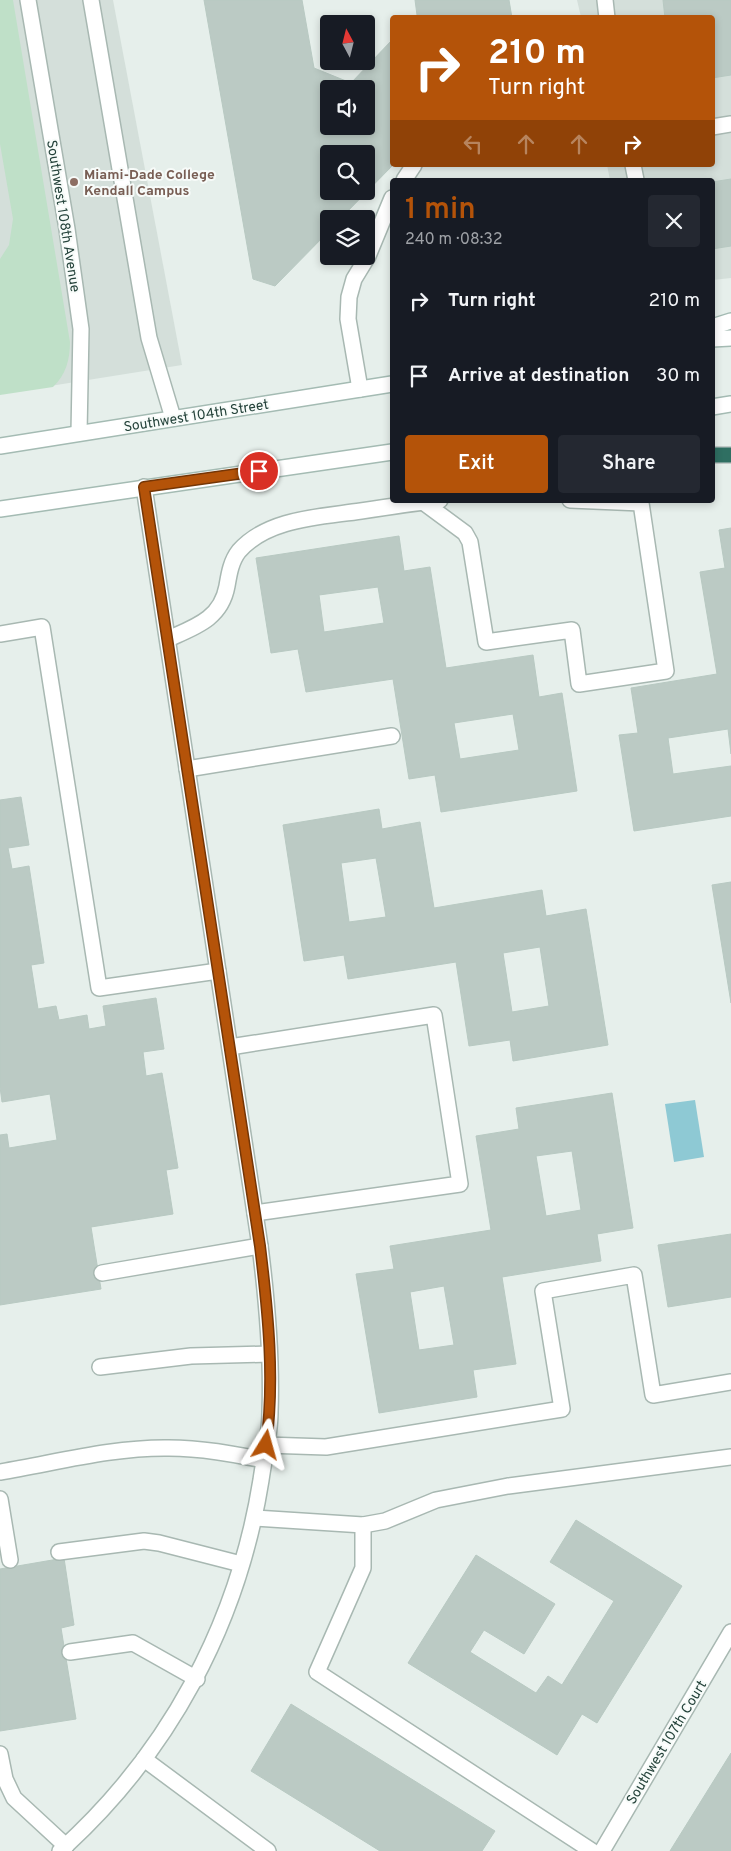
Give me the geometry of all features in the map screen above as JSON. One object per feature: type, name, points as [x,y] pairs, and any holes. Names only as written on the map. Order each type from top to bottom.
[{"type":"highway","points":[[715,455],[731,455]]},
{"type":"street","name":"Southwest 108th Avenue","points":[[28,0],[67,228],[82,329],[79,433]]},
{"type":"street","points":[[91,0],[149,338],[173,418]]},
{"type":"street","points":[[604,0],[606,15]]},
{"type":"street","points":[[715,127],[731,124]]},
{"type":"street","points":[[405,178],[413,167]]},
{"type":"street","points":[[360,389],[347,309],[354,280],[368,256],[390,203]]},
{"type":"street","points":[[715,326],[731,321]]},
{"type":"street","points":[[715,339],[731,338]]},
{"type":"street","name":"Southwest 104th Street","points":[[0,446],[390,384]]},
{"type":"street","points":[[715,407],[731,404]]},
{"type":"street","points":[[0,509],[390,452]]},
{"type":"street","points":[[0,1754],[5,1779],[14,1798],[63,1848],[104,1807],[144,1759],[197,1679],[224,1619],[254,1518],[270,1414],[269,1354],[256,1213],[144,487]]},
{"type":"street","points":[[168,639],[214,616],[223,600],[229,571],[236,555],[246,544],[264,532],[284,524],[312,518],[416,503]]},
{"type":"street","points":[[424,503],[465,533],[470,542],[486,642],[572,630],[579,684],[666,671],[641,503]]},
{"type":"street","points":[[0,634],[42,627],[99,988],[218,971]]},
{"type":"street","points":[[187,769],[392,736]]},
{"type":"street","points":[[230,1047],[434,1015],[460,1184],[256,1213]]},
{"type":"street","points":[[102,1273],[260,1246]]},
{"type":"street","points":[[266,1445],[305,1448],[341,1445],[562,1409],[543,1291],[634,1275],[653,1395],[731,1382]]},
{"type":"street","points":[[100,1367],[191,1356],[269,1354]]},
{"type":"street","points":[[0,1472],[116,1452],[157,1448],[210,1451],[264,1460]]},
{"type":"street","points":[[254,1518],[363,1525],[385,1521],[436,1500],[499,1488],[731,1457]]},
{"type":"street","points":[[0,1498],[10,1560]]},
{"type":"street","points":[[363,1525],[363,1568],[317,1672],[592,1851]]},
{"type":"street","points":[[59,1552],[144,1541],[159,1543],[241,1564]]},
{"type":"street","name":"Southwest 107th Court","points":[[602,1851],[731,1632]]},
{"type":"street","points":[[70,1652],[133,1643],[197,1679]]},
{"type":"street","points":[[144,1759],[268,1851]]},
{"type":"shaded area","name":"Miami-Dade College Kendall Campus","points":[[0,0],[113,0],[182,365],[0,394]]},
{"type":"shaded area","points":[[577,0],[731,0],[731,278],[715,280],[715,178],[610,178],[607,167],[715,167],[715,15],[581,15]]},
{"type":"green space","points":[[0,0],[13,0],[70,342],[66,366],[61,377],[53,387],[0,395],[0,259],[9,245],[13,219],[0,144]]},
{"type":"water","points":[[695,1100],[704,1157],[674,1162],[665,1104]]},
{"type":"building","points":[[204,0],[302,0],[314,68],[344,80],[320,80],[320,135],[375,135],[375,80],[354,80],[363,70],[375,70],[375,58],[390,42],[391,167],[375,183],[375,145],[320,145],[320,200],[359,200],[349,210],[320,210],[320,240],[275,286],[253,279]]},
{"type":"building","points":[[415,0],[509,0],[512,15],[417,15]]},
{"type":"building","points":[[663,0],[731,0],[731,75],[715,78],[715,15],[665,15]]},
{"type":"building","points":[[731,179],[731,246],[715,249],[715,182]]},
{"type":"building","points":[[731,528],[731,754],[728,729],[668,738],[673,774],[731,766],[731,816],[634,831],[619,735],[638,733],[631,688],[717,674],[700,572],[725,568],[719,530]]},
{"type":"building","points":[[399,536],[404,571],[430,567],[446,668],[533,655],[539,697],[562,693],[577,791],[441,812],[435,775],[409,779],[393,679],[306,692],[298,649],[271,653],[256,558]],"holes":[[[378,587],[384,623],[324,632],[319,595]],[[513,714],[519,750],[460,759],[454,723]]]},
{"type":"building","points":[[21,797],[29,845],[8,848],[12,869],[29,866],[44,963],[31,965],[38,1009],[56,1006],[59,1020],[87,1015],[89,1029],[106,1026],[103,1006],[156,998],[164,1049],[143,1052],[146,1076],[162,1073],[178,1168],[166,1170],[173,1214],[91,1227],[101,1289],[0,1305],[0,1135],[7,1134],[9,1148],[57,1140],[50,1094],[2,1102],[0,1087],[0,800]]},
{"type":"building","points":[[379,809],[382,829],[420,822],[434,908],[542,890],[546,916],[586,909],[608,1045],[513,1061],[510,1040],[469,1046],[456,962],[348,979],[344,955],[304,961],[283,825]],"holes":[[[376,858],[386,917],[349,922],[341,863]],[[540,947],[549,1006],[512,1012],[503,953]]]},
{"type":"building","points":[[731,882],[731,1003],[712,885]]},
{"type":"building","points":[[612,1093],[633,1228],[597,1234],[601,1261],[502,1277],[516,1364],[473,1370],[477,1397],[379,1413],[356,1274],[394,1269],[390,1246],[491,1230],[476,1136],[519,1129],[516,1108]],"holes":[[[572,1151],[581,1210],[546,1216],[536,1156]],[[444,1286],[454,1345],[419,1350],[410,1292]]]},
{"type":"building","points":[[731,1234],[731,1297],[668,1307],[658,1245]]},
{"type":"building","points":[[576,1520],[682,1586],[597,1723],[582,1714],[557,1755],[408,1663],[476,1555],[555,1604],[524,1654],[484,1630],[470,1652],[536,1693],[548,1676],[562,1685],[614,1601],[550,1562]]},
{"type":"building","points":[[64,1558],[74,1625],[61,1628],[76,1719],[0,1731],[0,1569]]},
{"type":"building","points":[[291,1704],[495,1831],[482,1851],[380,1851],[251,1771]]},
{"type":"building","points":[[731,1753],[731,1851],[670,1851]]},
{"type":"place","name":"Miami-Dade College Kendall Campus","points":[[74,182]]},
{"type":"route","points":[[259,471],[144,487],[256,1213],[269,1341],[270,1414],[266,1445]]}]
